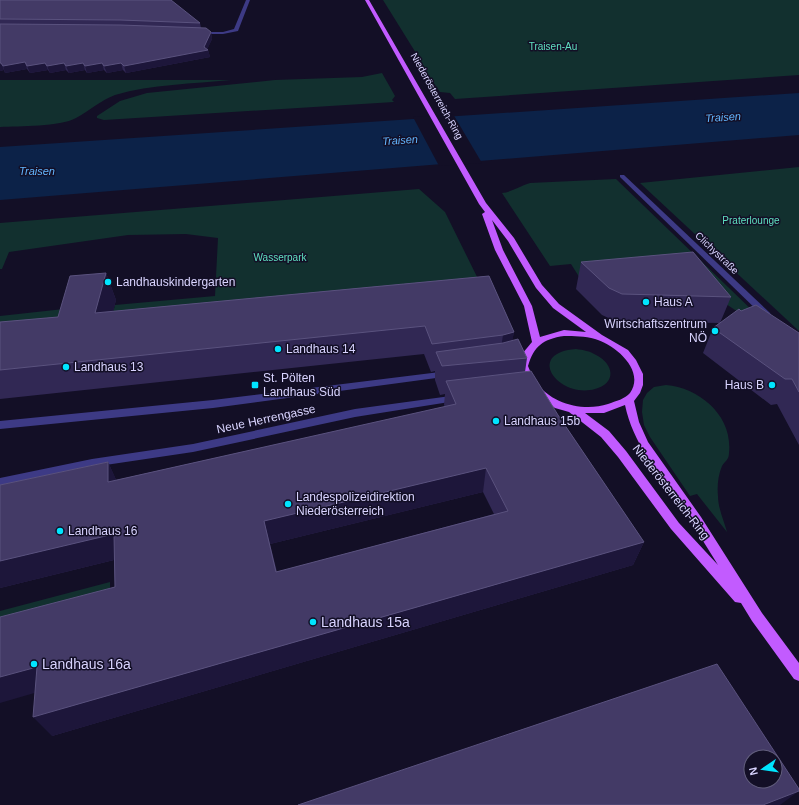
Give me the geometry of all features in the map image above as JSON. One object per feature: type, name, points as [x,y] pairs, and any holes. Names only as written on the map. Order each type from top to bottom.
[{"type":"main road","name":"Niederösterreich-Ring","points":[[367,0],[483,204],[511,240],[546,296],[556,306],[599,337],[625,352],[633,362],[638,374],[638,385],[635,393],[629,400],[604,409],[572,409],[559,405],[538,391],[526,373],[523,366],[524,360]]},
{"type":"main road","name":"Niederösterreich-Ring","points":[[483,204],[500,250],[528,306],[536,342],[552,335],[572,333],[599,337]]},
{"type":"main road","points":[[524,360],[527,352],[536,342]]},
{"type":"main road","name":"Niederösterreich-Ring","points":[[629,400],[634,422],[644,444],[697,520],[757,617],[799,674]]},
{"type":"main road","name":"Niederösterreich-Ring","points":[[572,409],[599,429],[613,444],[675,526],[757,617]]},
{"type":"street","points":[[196,32],[213,33],[236,30],[248,0]]},
{"type":"street","name":"Clichystraße","points":[[622,176],[771,319]]},
{"type":"street","points":[[511,364],[524,360]]},
{"type":"street","name":"Neue Herrengasse","points":[[0,425],[214,404],[457,373]]},
{"type":"street","points":[[522,391],[538,391]]},
{"type":"street","name":"Neue Herrengasse","points":[[0,482],[92,463],[193,448],[355,413],[469,397]]},
{"type":"green space","name":"Traisen-Au","points":[[383,0],[799,0],[799,75],[455,99],[450,93],[440,92],[423,67],[424,66]]},
{"type":"green space","points":[[382,73],[395,96],[392,100],[394,102],[104,120],[97,118],[97,116],[120,101],[147,93],[275,80],[362,77]]},
{"type":"green space","points":[[0,80],[231,80],[158,86],[129,91],[110,97],[69,121],[39,126],[0,127]]},
{"type":"green space","name":"Praterlounge","points":[[799,167],[799,331],[640,183]]},
{"type":"green space","points":[[616,179],[784,341],[714,296],[583,283],[571,264],[550,266],[502,193],[530,183]]},
{"type":"green space","name":"Wasserpark","points":[[419,189],[445,212],[485,293],[149,308],[137,310],[108,330],[115,305],[215,296],[218,238],[186,234],[128,235],[9,252],[2,269],[0,269],[0,223]]},
{"type":"green space","points":[[64,309],[57,333],[0,339],[0,316]]},
{"type":"green space","points":[[576,349],[591,353],[607,363],[610,378],[607,382],[595,389],[582,390],[570,388],[559,382],[552,374],[550,366],[552,358],[560,352]]},
{"type":"green space","points":[[666,385],[679,387],[702,398],[712,406],[726,427],[729,440],[729,455],[728,459],[722,466],[719,477],[718,501],[727,532],[697,494],[690,496],[650,437],[644,425],[642,412],[643,400],[647,393],[654,387]]},
{"type":"green space","points":[[110,582],[110,614],[0,644],[0,611]]},
{"type":"water","name":"Traisen","points":[[799,93],[799,135],[0,200],[0,147]]},
{"type":"pier","points":[[453,114],[482,163],[439,166],[413,117]]},
{"type":"building","points":[[0,0],[171,0],[200,23],[120,20],[0,19]]},
{"type":"building","points":[[0,24],[120,25],[206,28],[211,32],[204,47],[208,50],[124,66],[121,63],[104,66],[102,63],[85,66],[83,63],[66,66],[64,63],[47,66],[45,63],[27,66],[25,62],[3,66],[0,63]]},
{"type":"building","points":[[693,252],[731,297],[622,294],[609,288],[581,262]]},
{"type":"building","points":[[106,273],[95,313],[489,276],[514,332],[503,335],[432,344],[425,326],[0,370],[0,322],[58,317],[70,276]]},
{"type":"building","points":[[756,305],[799,333],[799,392],[792,379],[785,379],[713,328],[739,309],[741,311]]},
{"type":"building","points":[[518,339],[527,358],[442,366],[436,352],[503,343]]},
{"type":"building","points":[[531,371],[558,415],[644,542],[33,717],[37,667],[0,677],[0,617],[115,587],[114,534],[0,561],[0,485],[108,462],[108,482],[456,404],[446,381]],"holes":[[[486,468],[508,511],[276,572],[264,521]]]},
{"type":"building","points":[[717,664],[773,749],[743,749],[743,789],[783,789],[783,765],[799,789],[799,791],[763,805],[298,805]]},
{"type":"place","name":"Landhauskindergarten","points":[[108,282]]},
{"type":"place","name":"Haus A","points":[[646,302]]},
{"type":"place","name":"Wirtschaftszentrum NÖ","points":[[715,331]]},
{"type":"place","name":"Landhaus 14","points":[[278,349]]},
{"type":"place","name":"Landhaus 13","points":[[66,367]]},
{"type":"place","name":"St. Pölten Landhaus Süd","points":[[255,385]]},
{"type":"place","name":"Haus B","points":[[772,385]]},
{"type":"place","name":"Landhaus 15b","points":[[496,421]]},
{"type":"place","name":"Landespolizeidirektion Niederösterreich","points":[[288,504]]},
{"type":"place","name":"Landhaus 16","points":[[60,531]]},
{"type":"place","name":"Landhaus 15a","points":[[313,622]]},
{"type":"place","name":"Landhaus 16a","points":[[34,664]]}]
